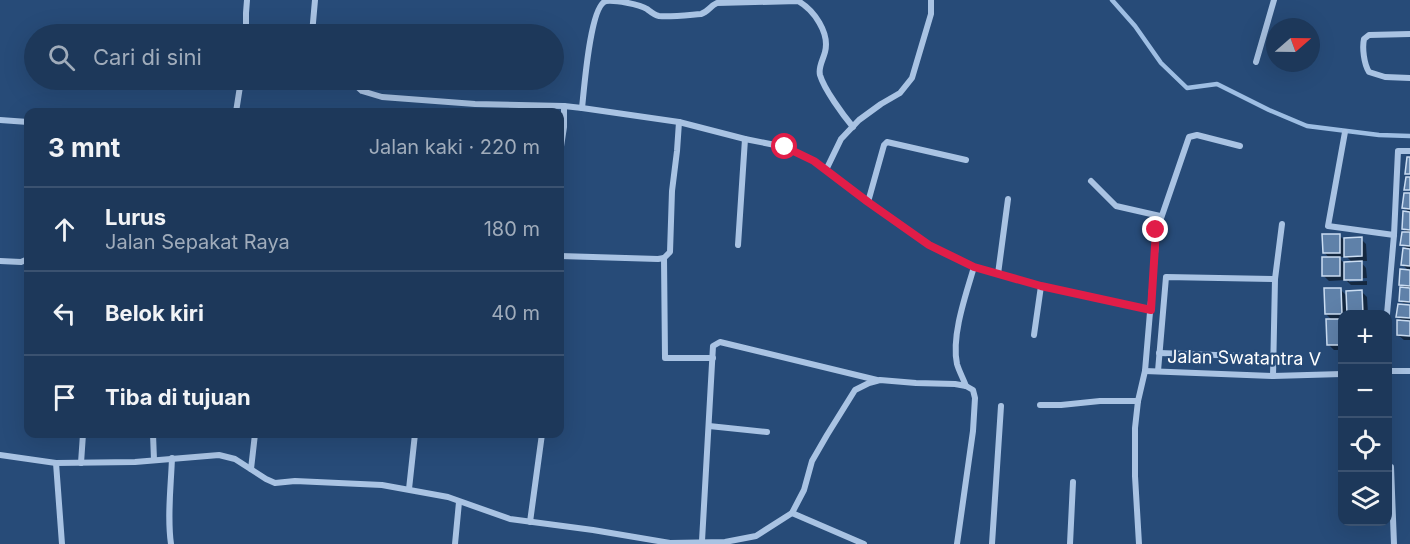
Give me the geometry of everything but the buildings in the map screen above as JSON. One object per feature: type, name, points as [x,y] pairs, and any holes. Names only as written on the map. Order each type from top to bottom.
[{"type":"street","points":[[246,24],[247,0]]},
{"type":"street","points":[[313,24],[315,0]]},
{"type":"street","points":[[826,170],[841,139],[870,111],[900,93],[912,78],[931,14],[931,0]]},
{"type":"street","points":[[1256,63],[1274,0]]},
{"type":"street","points":[[582,108],[593,28],[598,8],[605,1],[618,1],[645,8],[657,16],[701,14],[717,3],[798,1],[806,5],[823,31],[826,48],[820,72],[822,81],[853,127]]},
{"type":"street","points":[[1410,34],[1369,35],[1363,43],[1369,72],[1410,78]]},
{"type":"street","points":[[237,108],[240,90]]},
{"type":"street","points":[[361,90],[382,97],[475,105],[582,108],[679,122],[785,147],[814,161],[929,245],[974,267],[1041,286],[1151,310]]},
{"type":"street","points":[[564,108],[564,127]]},
{"type":"street","points":[[0,120],[24,122]]},
{"type":"street","points":[[564,256],[658,259],[664,258],[670,252],[672,191],[679,122]]},
{"type":"street","points":[[1345,132],[1328,226],[1394,235]]},
{"type":"street","points":[[1139,544],[1134,428],[1145,371],[1156,230],[1189,137],[1197,135],[1240,146]]},
{"type":"street","points":[[738,245],[745,139]]},
{"type":"street","points":[[868,202],[884,145],[887,142],[966,160]]},
{"type":"street","points":[[1388,310],[1398,151],[1410,152]]},
{"type":"street","points":[[1091,181],[1116,206],[1160,216]]},
{"type":"street","points":[[998,274],[1008,199]]},
{"type":"street","points":[[1273,376],[1275,279],[1282,224]]},
{"type":"street","points":[[664,258],[665,358],[712,358]]},
{"type":"street","points":[[0,261],[24,261]]},
{"type":"street","points":[[966,386],[957,362],[957,338],[961,311],[974,267]]},
{"type":"street","points":[[1158,371],[1166,277],[1275,279]]},
{"type":"street","points":[[1034,335],[1041,286]]},
{"type":"street","points":[[702,541],[713,346],[720,342],[880,380],[955,384],[973,390],[974,430],[957,544]]},
{"type":"street","points":[[1159,353],[1274,357]]},
{"type":"street","name":"Jalan Swatantra V","points":[[1145,371],[1273,376],[1338,374]]},
{"type":"street","points":[[1392,371],[1410,371]]},
{"type":"street","points":[[0,455],[56,463],[81,463],[219,455],[235,459],[275,483],[295,481],[362,483],[409,489],[448,497],[510,519],[593,530],[670,544],[702,541],[725,542],[756,536],[792,513],[804,490],[812,461],[855,390],[880,380]]},
{"type":"street","points":[[1040,405],[1100,400],[1138,401]]},
{"type":"street","points":[[992,544],[1001,406]]},
{"type":"street","points":[[709,426],[767,432]]},
{"type":"street","points":[[81,463],[83,438]]},
{"type":"street","points":[[153,438],[154,460]]},
{"type":"street","points":[[251,469],[255,438]]},
{"type":"street","points":[[409,489],[415,438]]},
{"type":"street","points":[[530,522],[541,438]]},
{"type":"street","points":[[171,544],[172,458]]},
{"type":"street","points":[[56,463],[62,544]]},
{"type":"street","points":[[1391,472],[1394,544]]},
{"type":"street","points":[[1070,544],[1073,482]]},
{"type":"street","points":[[455,544],[459,502]]},
{"type":"street","points":[[792,513],[864,544]]},
{"type":"waterway","points":[[1112,0],[1135,26],[1161,63],[1187,88],[1217,84],[1307,126],[1379,135],[1410,136]]},
{"type":"route","points":[[785,147],[814,161],[929,245],[974,267],[1041,286],[1151,310],[1156,230]]}]
